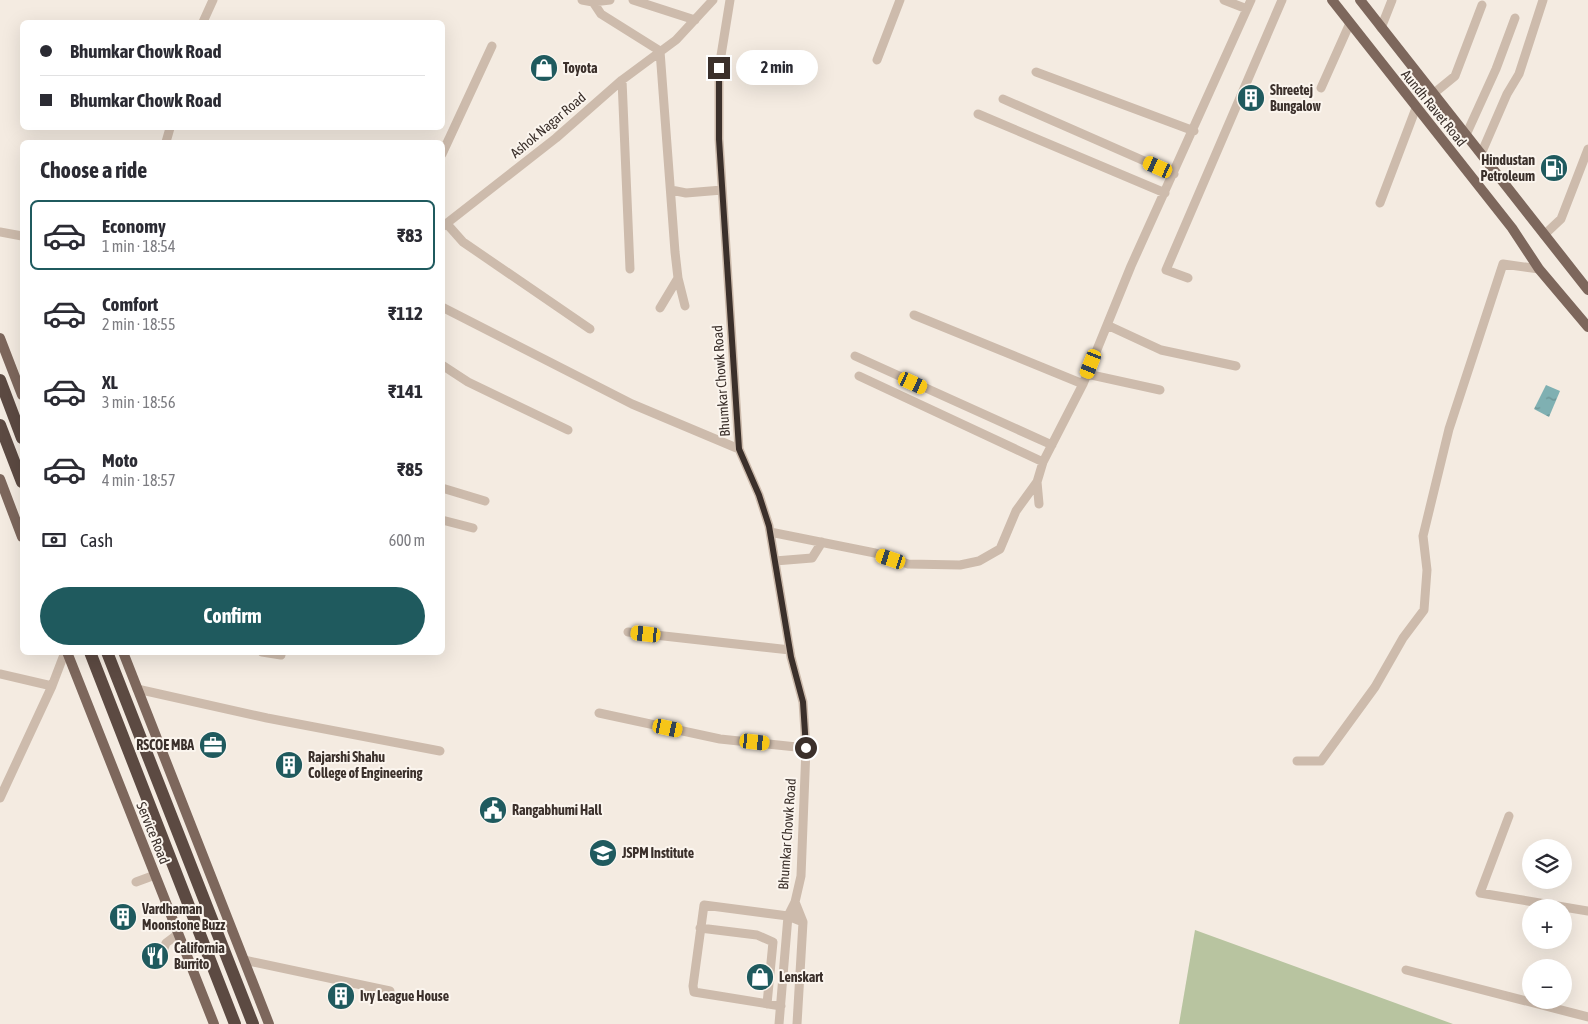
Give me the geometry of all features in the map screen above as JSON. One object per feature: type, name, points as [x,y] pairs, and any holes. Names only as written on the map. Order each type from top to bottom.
[{"type":"highway","points":[[0,380],[20,433]]},
{"type":"highway","points":[[0,425],[20,477]]},
{"type":"highway","points":[[91,655],[235,1024]]},
{"type":"highway","points":[[108,655],[253,1024]]},
{"type":"main road","name":"Aundh Ravet Road","points":[[1332,0],[1512,228],[1539,269],[1588,327]]},
{"type":"main road","name":"Aundh Ravet Road","points":[[1360,0],[1588,290]]},
{"type":"main road","points":[[0,338],[20,390]]},
{"type":"main road","points":[[0,479],[20,532]]},
{"type":"main road","name":"Service Road","points":[[67,655],[214,1024]]},
{"type":"main road","points":[[124,655],[269,1024]]},
{"type":"street","points":[[204,20],[213,0]]},
{"type":"street","points":[[582,0],[593,2],[610,0]]},
{"type":"street","points":[[634,0],[695,20]]},
{"type":"street","name":"Ashok Nagar Road","points":[[445,226],[556,138],[622,80],[676,40],[713,0]]},
{"type":"street","name":"Bhumkar Chowk Road","points":[[730,0],[719,68],[722,190],[739,449],[759,495],[770,532],[790,650],[803,702],[806,748],[800,876],[795,902],[788,916],[779,1024]]},
{"type":"street","points":[[877,60],[900,0]]},
{"type":"street","points":[[1224,0],[1248,9]]},
{"type":"street","points":[[770,532],[875,553],[908,564],[960,565],[979,561],[1000,549],[1016,511],[1037,482],[1043,462],[1083,384],[1165,193],[1252,0]]},
{"type":"street","points":[[1188,278],[1166,270],[1282,0]]},
{"type":"street","points":[[1381,28],[1392,0]]},
{"type":"street","points":[[1481,154],[1507,94],[1518,74],[1543,0]]},
{"type":"street","points":[[593,2],[601,14],[660,51],[678,278],[685,306]]},
{"type":"street","points":[[1433,94],[1455,76],[1482,5]]},
{"type":"street","points":[[1466,135],[1496,69],[1515,18]]},
{"type":"street","points":[[1321,88],[1350,23]]},
{"type":"street","points":[[445,148],[492,46]]},
{"type":"street","points":[[1036,72],[1194,131]]},
{"type":"street","points":[[622,80],[630,269]]},
{"type":"street","points":[[1003,99],[1174,174]]},
{"type":"street","points":[[1380,203],[1416,108]]},
{"type":"street","points":[[978,114],[1165,193]]},
{"type":"street","points":[[1544,235],[1561,218],[1585,164],[1588,149]]},
{"type":"street","points":[[671,190],[686,193],[722,190]]},
{"type":"street","points":[[445,226],[463,242],[590,329]]},
{"type":"street","points":[[0,232],[20,236]]},
{"type":"street","points":[[1297,761],[1321,761],[1375,687],[1403,638],[1424,610],[1427,570],[1423,536],[1449,429],[1503,264],[1539,269]]},
{"type":"street","points":[[660,308],[678,278]]},
{"type":"street","points":[[445,309],[632,404],[739,449]]},
{"type":"street","points":[[914,315],[1083,384]]},
{"type":"street","points":[[1107,325],[1161,350],[1236,366]]},
{"type":"street","points":[[855,356],[1052,445]]},
{"type":"street","points":[[445,366],[468,382],[568,430]]},
{"type":"street","points":[[1087,374],[1160,390]]},
{"type":"street","points":[[860,376],[1043,462]]},
{"type":"street","points":[[1037,482],[1039,504]]},
{"type":"street","points":[[445,489],[485,501]]},
{"type":"street","points":[[445,521],[474,528]]},
{"type":"street","points":[[775,561],[812,558],[822,542]]},
{"type":"street","points":[[628,632],[790,650]]},
{"type":"street","points":[[0,798],[65,655]]},
{"type":"street","points":[[276,655],[281,656]]},
{"type":"street","points":[[0,674],[52,686]]},
{"type":"street","points":[[137,688],[267,718],[440,751]]},
{"type":"street","points":[[599,713],[720,739],[806,748]]},
{"type":"street","points":[[1509,816],[1480,892],[1588,911]]},
{"type":"street","points":[[136,882],[155,875]]},
{"type":"street","name":"Bhumkar Chowk Road","points":[[795,902],[803,922],[797,1024]]},
{"type":"street","points":[[780,1006],[694,992],[693,986],[704,905],[788,916],[803,922]]},
{"type":"street","points":[[700,928],[757,935],[773,942],[767,1004]]},
{"type":"street","points":[[159,962],[166,943],[178,934]]},
{"type":"street","points":[[244,960],[390,991]]},
{"type":"street","points":[[1406,970],[1588,1017]]},
{"type":"green space","points":[[1195,930],[1453,1024],[1179,1024]]},
{"type":"water","points":[[1546,385],[1560,391],[1549,417],[1534,409]]},
{"type":"place","name":"Toyota","points":[[544,68]]},
{"type":"place","name":"Shreetej Bungalow","points":[[1251,98]]},
{"type":"place","name":"Hindustan Petroleum","points":[[1554,168]]},
{"type":"place","name":"RSCOE MBA","points":[[213,745]]},
{"type":"place","name":"Rajarshi Shahu College of Engineering","points":[[289,765]]},
{"type":"place","name":"Rangabhumi Hall","points":[[493,810]]},
{"type":"place","name":"JSPM Institute","points":[[603,853]]},
{"type":"place","name":"Vardhaman Moonstone Buzz","points":[[123,917]]},
{"type":"place","name":"California Burrito","points":[[155,956]]},
{"type":"place","name":"Lenskart","points":[[760,977]]},
{"type":"place","name":"Ivy League House","points":[[341,996]]},
{"type":"route","points":[[719,68],[719,139],[739,449],[759,495],[769,526],[791,657],[803,702],[806,748]]}]
